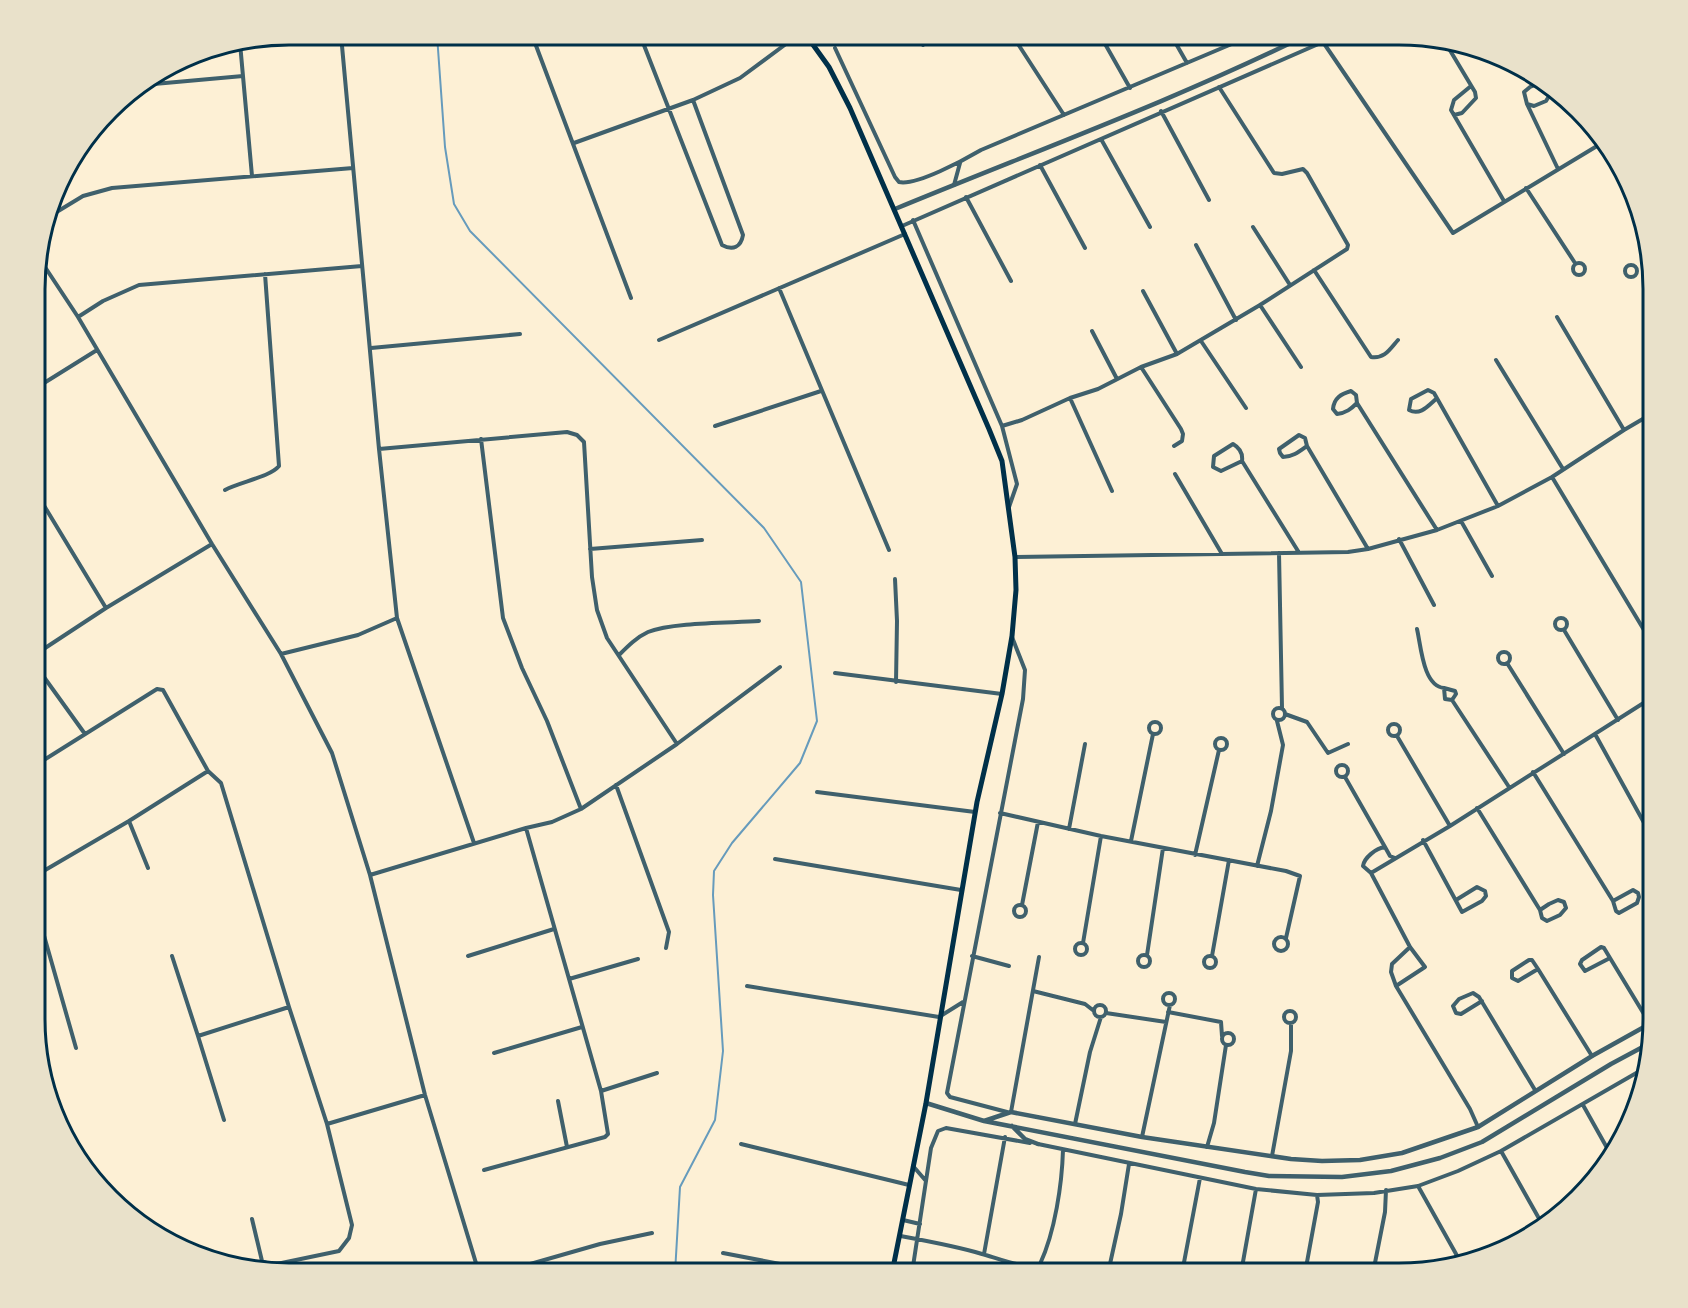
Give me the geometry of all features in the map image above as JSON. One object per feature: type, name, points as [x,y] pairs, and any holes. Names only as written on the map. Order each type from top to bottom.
[{"type":"main road","points":[[813,45],[829,67],[845,98],[895,209],[1002,461],[1015,557],[1016,590],[1012,636],[1002,694],[975,812],[926,1103],[894,1263]]},
{"type":"street","points":[[342,45],[397,618],[474,843]]},
{"type":"street","points":[[536,45],[631,298]]},
{"type":"street","points":[[644,45],[722,245],[737,248],[741,243],[742,235],[693,100]]},
{"type":"street","points":[[574,143],[693,100],[740,78],[785,45]]},
{"type":"street","points":[[1019,45],[1064,115]]},
{"type":"street","points":[[1106,45],[1130,88]]},
{"type":"street","points":[[1177,45],[1187,63]]},
{"type":"street","points":[[836,48],[891,170],[900,182],[912,183],[981,150],[1226,45]]},
{"type":"street","points":[[895,209],[1109,123],[1287,45]]},
{"type":"street","points":[[902,226],[1316,45]]},
{"type":"street","points":[[1325,45],[1454,233],[1597,146]]},
{"type":"street","points":[[241,50],[252,176]]},
{"type":"street","points":[[1450,51],[1476,98],[1474,103],[1462,113],[1454,115]]},
{"type":"street","points":[[157,84],[243,76]]},
{"type":"street","points":[[1534,85],[1524,92],[1527,104],[1558,169]]},
{"type":"street","points":[[1471,86],[1454,99],[1450,110],[1504,201]]},
{"type":"street","points":[[1002,426],[1098,389],[1201,342],[1344,252],[1348,245],[1307,173],[1303,169],[1282,174],[1274,173],[1218,87]]},
{"type":"street","points":[[1527,104],[1533,106],[1546,100],[1549,96]]},
{"type":"street","points":[[1161,111],[1209,200]]},
{"type":"street","points":[[1101,139],[1150,227]]},
{"type":"street","points":[[954,185],[960,162]]},
{"type":"street","points":[[1040,165],[1085,248]]},
{"type":"street","points":[[58,211],[83,196],[112,188],[353,168]]},
{"type":"street","points":[[1526,188],[1575,264]]},
{"type":"street","points":[[966,197],[1011,281]]},
{"type":"street","points":[[913,220],[1002,426],[1017,484],[1008,508]]},
{"type":"street","points":[[1253,227],[1290,285]]},
{"type":"street","points":[[659,340],[905,234]]},
{"type":"street","points":[[1197,245],[1236,320]]},
{"type":"street","points":[[78,317],[103,301],[139,285],[362,266]]},
{"type":"street","points":[[46,269],[78,317],[212,544],[281,654],[332,753],[370,875],[425,1095],[476,1263]]},
{"type":"street","points":[[1314,270],[1371,357],[1378,358],[1386,354],[1398,340]]},
{"type":"street","points":[[225,490],[274,471],[279,466],[265,274]]},
{"type":"street","points":[[778,288],[889,550]]},
{"type":"street","points":[[1143,291],[1177,354]]},
{"type":"street","points":[[1260,305],[1301,368]]},
{"type":"street","points":[[1557,317],[1624,430]]},
{"type":"street","points":[[1092,331],[1117,379]]},
{"type":"street","points":[[370,348],[520,334]]},
{"type":"street","points":[[1201,342],[1246,408]]},
{"type":"street","points":[[45,382],[97,350]]},
{"type":"street","points":[[1496,360],[1563,469]]},
{"type":"street","points":[[1141,368],[1181,429],[1182,441],[1174,446]]},
{"type":"street","points":[[1436,399],[1420,412],[1409,410],[1411,399],[1428,390],[1434,393],[1498,506]]},
{"type":"street","points":[[715,426],[821,391]]},
{"type":"street","points":[[1357,403],[1344,413],[1337,414],[1333,409],[1337,397],[1352,391],[1356,395],[1357,403],[1437,530]]},
{"type":"street","points":[[1070,398],[1112,491]]},
{"type":"street","points":[[1015,557],[1348,552],[1368,549],[1437,530],[1498,506],[1552,477],[1643,419]]},
{"type":"street","points":[[379,449],[567,432],[577,435],[584,442],[590,549],[597,610],[607,638],[677,744]]},
{"type":"street","points":[[1308,446],[1287,457],[1283,457],[1279,449],[1299,435],[1305,438],[1368,549]]},
{"type":"street","points":[[481,439],[503,618],[581,809]]},
{"type":"street","points":[[1242,461],[1221,471],[1213,467],[1214,456],[1233,444],[1239,448],[1243,456],[1242,461],[1299,552]]},
{"type":"street","points":[[1175,474],[1222,554]]},
{"type":"street","points":[[1552,477],[1643,625]]},
{"type":"street","points":[[45,507],[106,608]]},
{"type":"street","points":[[1461,521],[1492,576]]},
{"type":"street","points":[[590,549],[702,540]]},
{"type":"street","points":[[1399,540],[1434,605]]},
{"type":"street","points":[[45,648],[212,544]]},
{"type":"street","points":[[1279,553],[1282,708],[1285,714],[1306,722],[1328,753],[1348,744]]},
{"type":"street","points":[[895,579],[896,682]]},
{"type":"street","points":[[281,654],[358,635],[397,618]]},
{"type":"street","points":[[619,655],[637,639],[665,627],[759,621]]},
{"type":"street","points":[[1417,628],[1425,668],[1437,687],[1455,691],[1456,694],[1452,700]]},
{"type":"street","points":[[1564,630],[1618,720]]},
{"type":"street","points":[[1012,636],[1024,665],[1025,684],[963,1002],[947,1093],[950,1097],[1009,1112],[1207,1147],[1322,1161],[1360,1160],[1402,1153],[1478,1126],[1592,1056],[1642,1028]]},
{"type":"street","points":[[1507,663],[1564,754]]},
{"type":"street","points":[[370,875],[552,822],[581,809],[677,744],[780,667]]},
{"type":"street","points":[[835,673],[1002,694]]},
{"type":"street","points":[[45,678],[85,734]]},
{"type":"street","points":[[1444,688],[1445,699],[1452,700],[1509,787]]},
{"type":"street","points":[[45,759],[157,689],[163,690],[208,771],[221,783],[327,1124],[352,1225],[349,1238],[339,1251],[283,1263]]},
{"type":"street","points":[[1371,873],[1450,826],[1643,704]]},
{"type":"street","points":[[1257,866],[1271,811],[1283,745],[1273,714],[1274,711],[1282,708]]},
{"type":"street","points":[[1277,721],[1282,720],[1285,714]]},
{"type":"street","points":[[1595,734],[1643,821]]},
{"type":"street","points":[[1131,840],[1153,735]]},
{"type":"street","points":[[1397,736],[1450,826]]},
{"type":"street","points":[[1069,830],[1085,744]]},
{"type":"street","points":[[1195,855],[1219,750]]},
{"type":"street","points":[[45,870],[208,771]]},
{"type":"street","points":[[1533,772],[1613,901],[1613,907],[1619,913],[1637,903],[1640,897],[1634,890],[1613,901]]},
{"type":"street","points":[[1345,777],[1390,856],[1395,858]]},
{"type":"street","points":[[616,785],[669,932],[666,948]]},
{"type":"street","points":[[817,792],[975,812]]},
{"type":"street","points":[[1477,808],[1540,910],[1542,918],[1547,921],[1560,915],[1566,908],[1564,902],[1558,900],[1540,910]]},
{"type":"street","points":[[1000,813],[1069,830],[1131,840],[1195,855],[1286,871],[1300,876],[1286,938]]},
{"type":"street","points":[[129,821],[148,868]]},
{"type":"street","points":[[1022,905],[1038,822]]},
{"type":"street","points":[[484,1170],[605,1137],[608,1134],[601,1091],[526,828]]},
{"type":"street","points":[[1083,943],[1101,836]]},
{"type":"street","points":[[1424,840],[1462,912],[1482,901],[1486,896],[1485,891],[1477,887],[1456,900]]},
{"type":"street","points":[[1385,847],[1380,848],[1364,861],[1363,866],[1371,873],[1410,947],[1425,967],[1396,986]]},
{"type":"street","points":[[1147,955],[1163,848]]},
{"type":"street","points":[[775,859],[961,890]]},
{"type":"street","points":[[1212,956],[1229,860]]},
{"type":"street","points":[[468,956],[554,929]]},
{"type":"street","points":[[45,939],[76,1048]]},
{"type":"street","points":[[1410,947],[1392,964],[1391,972],[1396,986],[1478,1126]]},
{"type":"street","points":[[1610,958],[1585,971],[1580,964],[1582,960],[1601,947],[1604,948],[1643,1009]]},
{"type":"street","points":[[172,956],[224,1120]]},
{"type":"street","points":[[972,956],[1009,966]]},
{"type":"street","points":[[1009,1112],[1039,957]]},
{"type":"street","points":[[569,979],[638,959]]},
{"type":"street","points":[[1538,969],[1518,981],[1512,978],[1512,971],[1532,960],[1538,969],[1592,1056]]},
{"type":"street","points":[[747,986],[939,1017],[963,1002]]},
{"type":"street","points":[[1034,991],[1085,1004],[1094,1011],[1095,1015],[1101,1017]]},
{"type":"street","points":[[1482,1001],[1461,1014],[1456,1013],[1453,1006],[1459,999],[1473,993],[1479,997],[1482,1001],[1535,1090]]},
{"type":"street","points":[[1094,1011],[1095,1007],[1101,1005],[1107,1013]]},
{"type":"street","points":[[1142,1137],[1170,1005]]},
{"type":"street","points":[[198,1036],[289,1007]]},
{"type":"street","points":[[1168,1012],[1221,1022],[1221,1039],[1226,1046],[1214,1123],[1207,1147]]},
{"type":"street","points":[[1075,1124],[1090,1052],[1101,1017],[1107,1013],[1166,1022]]},
{"type":"street","points":[[1272,1156],[1291,1052],[1291,1023]]},
{"type":"street","points":[[494,1053],[582,1027]]},
{"type":"street","points":[[1222,1036],[1227,1033],[1233,1036],[1233,1043],[1226,1046]]},
{"type":"street","points":[[926,1103],[984,1121],[1076,1140],[1269,1176],[1322,1179],[1414,1166],[1482,1142],[1641,1048]]},
{"type":"street","points":[[601,1091],[657,1073]]},
{"type":"street","points":[[914,1263],[931,1148],[938,1131],[946,1128],[1005,1137],[1256,1189],[1317,1196],[1374,1193],[1418,1186],[1458,1171],[1501,1150],[1637,1073]]},
{"type":"street","points":[[327,1124],[425,1095]]},
{"type":"street","points":[[558,1101],[567,1147]]},
{"type":"street","points":[[1583,1105],[1607,1147]]},
{"type":"street","points":[[984,1121],[1009,1112]]},
{"type":"street","points":[[1012,1126],[1025,1139],[1038,1144]]},
{"type":"street","points":[[984,1254],[1005,1137]]},
{"type":"street","points":[[741,1144],[909,1185]]},
{"type":"street","points":[[1040,1263],[1054,1217],[1061,1179],[1063,1150]]},
{"type":"street","points":[[1501,1150],[1539,1219]]},
{"type":"street","points":[[1110,1263],[1130,1164]]},
{"type":"street","points":[[913,1166],[926,1181]]},
{"type":"street","points":[[1184,1263],[1200,1178]]},
{"type":"street","points":[[1418,1186],[1457,1256]]},
{"type":"street","points":[[1243,1263],[1256,1189]]},
{"type":"street","points":[[1375,1263],[1385,1212],[1386,1190]]},
{"type":"street","points":[[1307,1263],[1318,1202],[1317,1196]]},
{"type":"street","points":[[252,1219],[262,1261]]},
{"type":"street","points":[[903,1220],[920,1224]]},
{"type":"street","points":[[534,1263],[600,1244],[651,1233]]},
{"type":"street","points":[[900,1236],[1018,1263]]},
{"type":"street","points":[[723,1253],[775,1263]]},
{"type":"waterway","points":[[438,45],[445,147],[454,204],[470,231],[764,528],[801,582],[817,721],[800,763],[732,843],[714,871],[713,895],[723,1051],[715,1120],[680,1187],[676,1263]]}]
